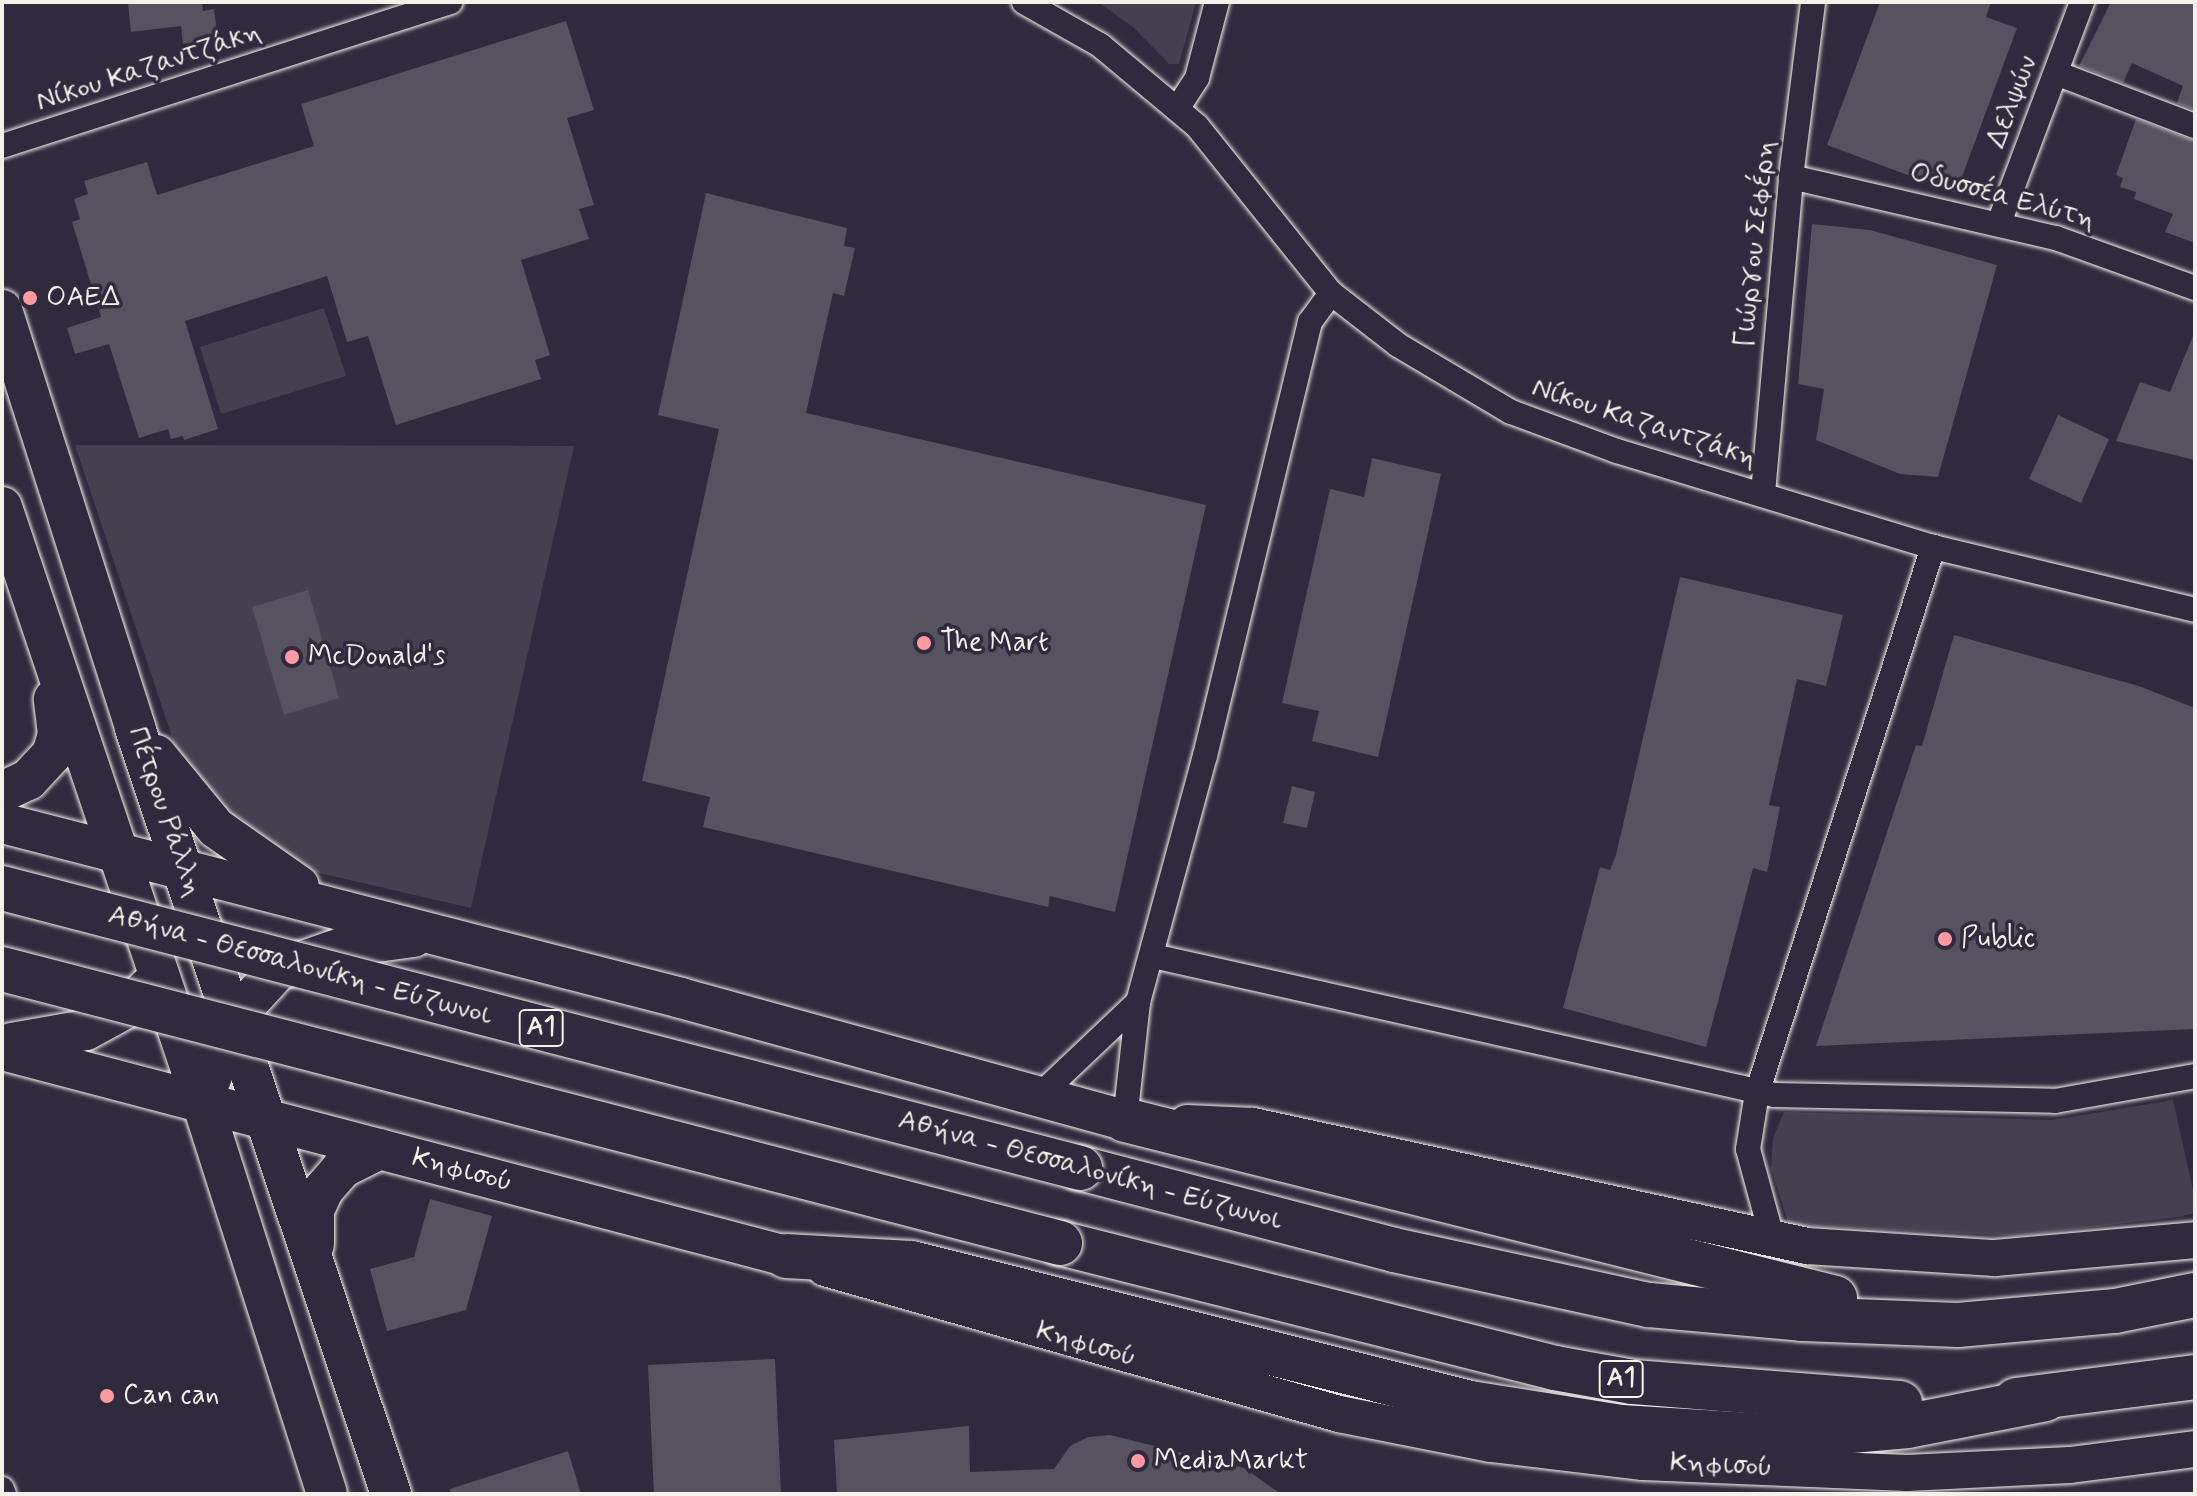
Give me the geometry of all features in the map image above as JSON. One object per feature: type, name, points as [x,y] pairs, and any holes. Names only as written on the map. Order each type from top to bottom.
[{"type":"highway","name":"Αθήνα - Θεσσαλονίκη - Εύζωνοι","points":[[2,888],[1080,1168],[1588,1294],[1803,1319],[1958,1325],[2101,1313],[2195,1295]]},
{"type":"highway","name":"Α1","points":[[2,969],[1374,1325],[1633,1382],[1877,1403],[2045,1399],[2195,1377]]},
{"type":"highway","points":[[1125,1120],[1721,1273],[1958,1325]]},
{"type":"highway","points":[[786,1256],[911,1263],[1470,1403],[1621,1427],[1784,1437],[1908,1426],[2045,1399]]},
{"type":"main road","name":"Πέτρου Ράλλη","points":[[2,310],[135,728],[317,1263],[391,1494]]},
{"type":"main road","name":"Πέτρου Ράλλη","points":[[2,507],[49,655],[202,1102],[327,1494]]},
{"type":"main road","points":[[2,792],[28,780],[52,754],[58,734],[49,655]]},
{"type":"main road","points":[[135,728],[216,828],[257,862],[340,910]]},
{"type":"main road","points":[[2,823],[481,946],[1125,1120]]},
{"type":"main road","points":[[2,1047],[62,1038],[86,1030],[128,1007],[160,978],[185,914],[184,870]]},
{"type":"main road","points":[[202,1102],[234,1018],[262,984],[301,958],[391,937],[436,937],[481,946]]},
{"type":"main road","name":"Κηφισού","points":[[2,1047],[786,1256]]},
{"type":"main road","points":[[317,1263],[314,1210],[324,1189],[342,1168],[380,1149]]},
{"type":"street","name":"Νίκου Καζαντζάκη","points":[[2,146],[450,2]]},
{"type":"street","name":"Νίκου Καζαντζάκη","points":[[1024,2],[1100,45],[1177,109],[1220,153],[1331,293],[1408,352],[1511,412],[1617,451],[1933,547],[2195,610]]},
{"type":"street","points":[[1177,109],[1197,78],[1217,2]]},
{"type":"street","name":"Γιώργου Σεφέρη","points":[[1763,493],[1791,177],[1813,2]]},
{"type":"street","name":"Δελψών","points":[[1999,223],[2082,2]]},
{"type":"street","points":[[2056,73],[2195,126]]},
{"type":"street","name":"Οδυσσέα Ελύτη","points":[[1791,177],[2056,238],[2195,288]]},
{"type":"street","points":[[1331,293],[1310,322],[1153,956],[1138,1002],[1125,1120],[1253,1126],[1773,1241],[1995,1258],[2195,1240]]},
{"type":"street","points":[[1773,1241],[1748,1149],[1757,1093],[1933,547]]},
{"type":"street","points":[[1153,956],[1757,1093],[2055,1101],[2195,1076]]},
{"type":"street","points":[[1039,1096],[1138,1002]]},
{"type":"street","name":"Κηφισού","points":[[786,1256],[1149,1363],[1339,1414],[1462,1438],[1658,1463],[1908,1483],[2195,1449]]},
{"type":"shaded area","points":[[1098,2],[1196,2],[1179,64],[1169,64],[1133,27]]},
{"type":"shaded area","points":[[324,308],[346,376],[221,414],[200,347]]},
{"type":"shaded area","points":[[75,445],[574,446],[471,908],[315,872],[255,838],[182,767]]},
{"type":"shaded area","points":[[2173,1100],[2195,1199],[2195,1213],[2178,1217],[2018,1236],[1789,1225],[1771,1168],[1773,1138],[1784,1112],[2053,1120]]},
{"type":"building","points":[[202,2],[203,11],[214,9],[218,40],[183,44],[181,26],[131,32],[128,4]]},
{"type":"building","points":[[1880,2],[1991,2],[1986,17],[2017,28],[1956,193],[1827,145]]},
{"type":"building","points":[[2111,2],[2195,2],[2195,110],[2177,103],[2183,86],[2132,63],[2123,83],[2079,66]]},
{"type":"building","points":[[566,21],[594,110],[567,118],[594,205],[579,209],[589,239],[521,260],[550,355],[535,360],[541,379],[396,425],[368,336],[347,342],[327,276],[185,321],[218,429],[184,440],[183,436],[171,439],[168,429],[139,438],[109,344],[75,354],[67,328],[101,317],[72,222],[80,219],[74,199],[88,194],[84,181],[147,162],[157,195],[314,146],[301,104]]},
{"type":"building","points":[[2136,119],[2195,141],[2195,243],[2165,232],[2173,214],[2134,199],[2136,192],[2120,187],[2123,178],[2116,175]]},
{"type":"building","name":"The Mart","points":[[706,193],[847,228],[844,246],[855,248],[844,296],[833,293],[806,413],[1206,505],[1115,912],[1050,896],[1048,907],[703,827],[710,797],[642,781],[719,429],[658,415]]},
{"type":"building","points":[[1812,224],[1870,230],[1997,265],[1938,477],[1900,474],[1816,440],[1824,389],[1798,384]]},
{"type":"building","points":[[2195,331],[2195,460],[2116,441],[2140,382],[2170,392]]},
{"type":"building","points":[[2058,415],[2109,439],[2081,503],[2029,479]]},
{"type":"building","points":[[1372,458],[1441,474],[1378,757],[1312,741],[1319,711],[1282,703],[1330,489],[1364,497]]},
{"type":"building","points":[[1680,577],[1843,615],[1826,686],[1797,679],[1769,805],[1780,807],[1767,872],[1753,868],[1706,1047],[1563,1008],[1600,867],[1610,870],[1616,855]]},
{"type":"building","points":[[308,590],[339,698],[284,715],[252,607]]},
{"type":"building","points":[[1954,635],[2139,686],[2195,708],[2195,1029],[1816,1046],[1916,745],[1922,746]]},
{"type":"building","points":[[1292,786],[1315,792],[1307,828],[1283,823]]},
{"type":"building","points":[[430,1199],[492,1216],[466,1310],[387,1331],[370,1269],[414,1257]]},
{"type":"building","points":[[775,1359],[781,1494],[654,1494],[648,1365]]},
{"type":"building","points":[[969,1426],[970,1472],[1054,1469],[1070,1446],[1088,1437],[1110,1435],[1244,1468],[1281,1494],[837,1494],[834,1440]]},
{"type":"building","points":[[568,1451],[581,1494],[451,1494],[450,1489]]},
{"type":"place","name":"ΟΑΕΔ","points":[[30,298]]},
{"type":"place","name":"The Mart","points":[[924,643]]},
{"type":"place","name":"McDonald's","points":[[292,657]]},
{"type":"place","name":"Public","points":[[1945,939]]},
{"type":"place","name":"Can can","points":[[107,1396]]},
{"type":"place","name":"MediaMarkt","points":[[1138,1461]]}]
